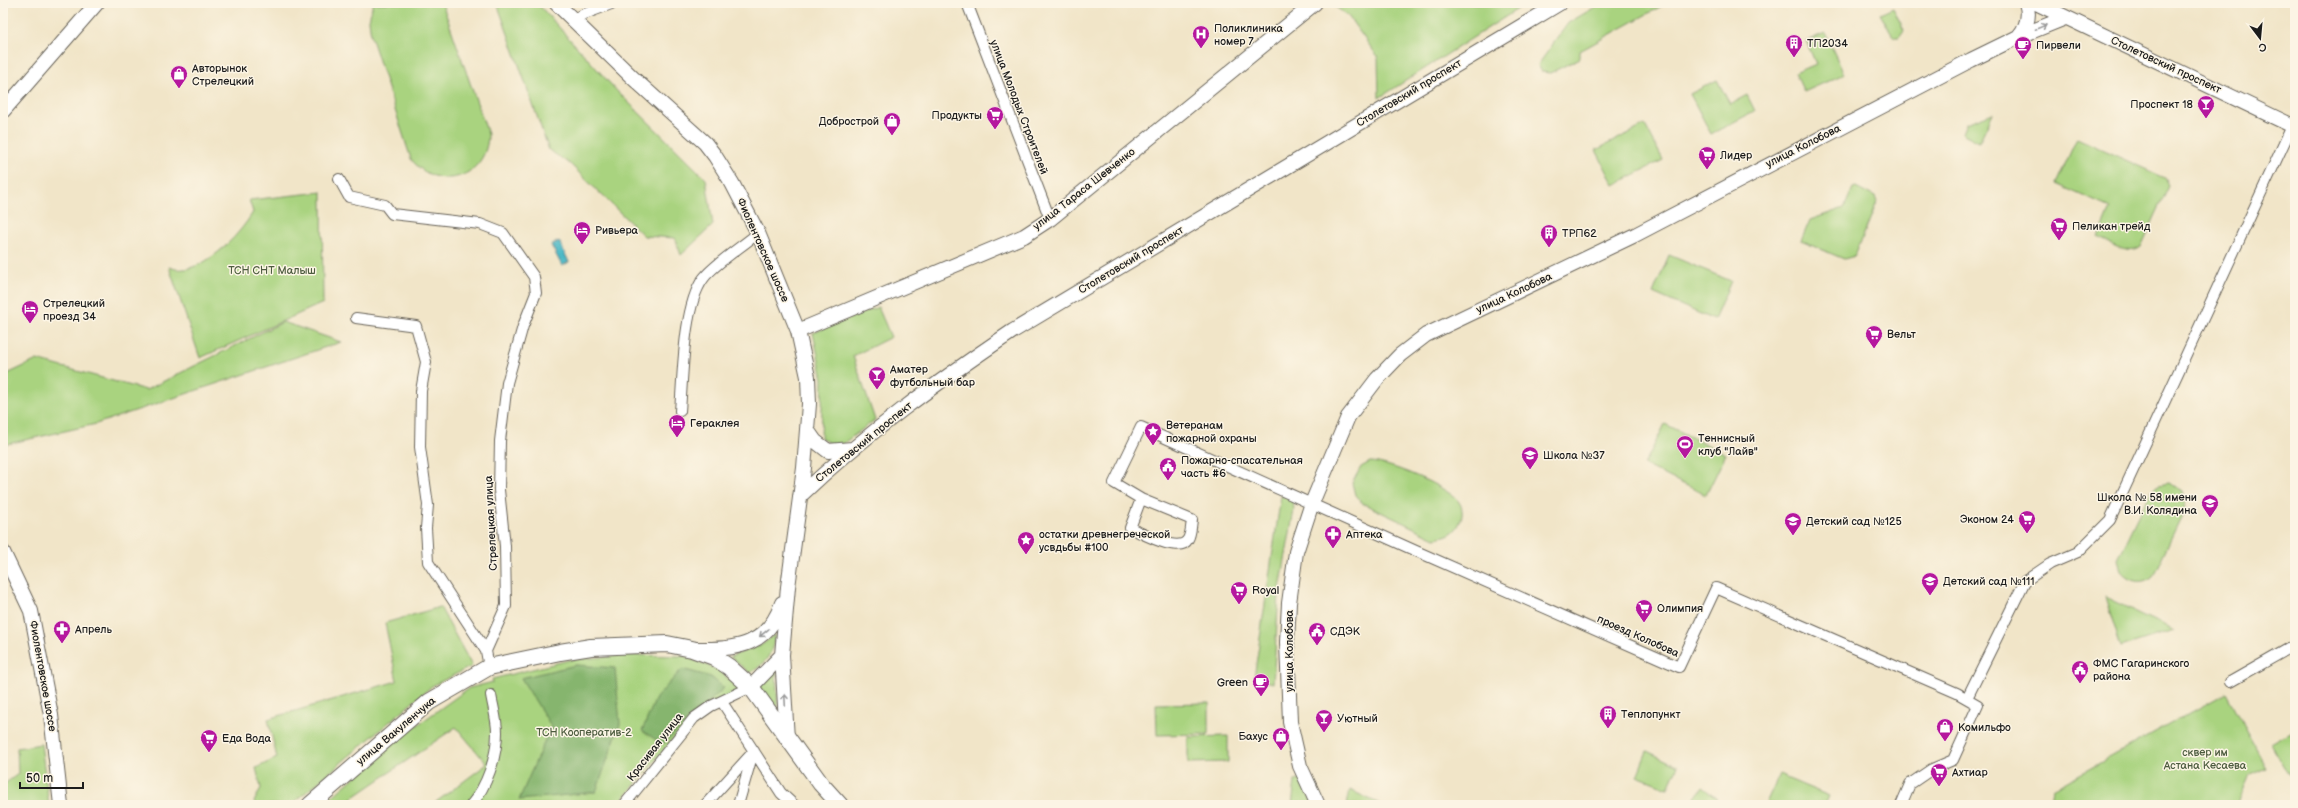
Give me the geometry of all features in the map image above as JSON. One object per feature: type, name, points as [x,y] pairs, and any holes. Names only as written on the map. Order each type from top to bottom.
[{"type":"main road","points":[[3,111],[98,3]]},
{"type":"main road","name":"Фиолентовское шоссе","points":[[556,3],[573,21],[705,143],[732,183],[758,233],[798,331],[808,377],[810,404],[800,496]]},
{"type":"main road","name":"улица Тараса Шевченко","points":[[798,331],[1024,236],[1050,219],[1315,3]]},
{"type":"main road","name":"Столетовский проспект","points":[[800,496],[852,450],[939,382],[1013,331],[1560,3]]},
{"type":"main road","points":[[2018,37],[2024,30],[2029,13],[2026,3]]},
{"type":"main road","name":"Столетовский проспект","points":[[2036,3],[2293,126]]},
{"type":"main road","name":"улица Колобова","points":[[1318,805],[1300,766],[1290,722],[1287,642],[1289,603],[1296,552],[1312,503],[1348,417],[1377,379],[1400,355],[1426,334],[1633,236],[1880,106],[2018,37],[2065,18]]},
{"type":"main road","points":[[808,431],[815,442],[828,451],[852,450]]},
{"type":"main road","points":[[804,468],[814,467],[852,450]]},
{"type":"main road","points":[[787,739],[782,655],[788,587],[800,496]]},
{"type":"main road","name":"Фиолентовское шоссе","points":[[3,552],[32,611],[51,715],[61,805]]},
{"type":"main road","points":[[499,667],[560,652],[626,644],[667,644],[692,649],[724,650],[741,646],[758,638],[771,627],[777,617],[788,587]]},
{"type":"main road","points":[[499,667],[563,656],[623,649],[669,649],[702,658],[752,687]]},
{"type":"main road","points":[[692,649],[714,658],[728,667],[752,687],[787,739],[821,784],[840,805]]},
{"type":"main road","points":[[752,687],[782,655]]},
{"type":"main road","name":"улица Вакуленчука","points":[[310,805],[429,702],[486,676],[499,667]]},
{"type":"street","points":[[573,21],[582,14],[614,3]]},
{"type":"street","name":"улица Молодых Строителей","points":[[967,3],[1050,219]]},
{"type":"street","points":[[1901,805],[1910,784],[1932,769],[1953,760],[1978,705],[1967,698],[2025,581],[2050,564],[2078,552],[2110,520],[2293,126]]},
{"type":"street","name":"Стрелецкая улица","points":[[339,179],[348,198],[385,205],[392,214],[480,224],[503,233],[534,277],[536,293],[523,326],[507,383],[500,441],[499,490],[505,546],[506,606],[486,651]]},
{"type":"street","points":[[680,411],[690,312],[695,297],[703,279],[758,233]]},
{"type":"street","points":[[356,318],[416,326],[426,362],[421,391],[420,447],[428,505],[426,528],[428,562],[486,651],[499,667]]},
{"type":"street","points":[[1141,499],[1130,528],[1173,546],[1182,545],[1188,540],[1192,520],[1141,499],[1114,483],[1141,427],[1312,503]]},
{"type":"street","name":"проезд Колобова","points":[[1312,503],[1416,551],[1679,667],[1716,588],[1967,698]]},
{"type":"street","points":[[2230,682],[2295,645]]},
{"type":"street","name":"Красивая улица","points":[[624,805],[694,718],[752,687]]},
{"type":"street","points":[[471,805],[488,778],[496,745],[497,732],[491,695]]},
{"type":"street","points":[[722,702],[781,793],[794,805]]},
{"type":"street","points":[[706,805],[754,751]]},
{"type":"street","points":[[738,805],[754,751]]},
{"type":"green space","points":[[373,3],[442,3],[488,134],[486,149],[480,161],[471,170],[460,176],[447,178],[434,176],[422,170],[411,159],[371,36],[369,20]]},
{"type":"green space","points":[[497,3],[537,3],[616,90],[706,179],[713,225],[681,255],[675,238],[644,236],[570,164],[549,150]]},
{"type":"green space","points":[[1330,3],[1527,3],[1379,98],[1378,57],[1348,16]]},
{"type":"green space","points":[[1602,3],[1667,3],[1580,51],[1580,58],[1550,73],[1542,72],[1538,65],[1568,23]]},
{"type":"green space","points":[[1893,8],[1904,30],[1899,37],[1894,37],[1880,14]]},
{"type":"green space","points":[[1825,33],[1844,74],[1804,92],[1795,73],[1816,64],[1806,41]]},
{"type":"green space","points":[[1717,80],[1730,104],[1747,95],[1755,111],[1711,134],[1690,94]]},
{"type":"green space","points":[[1993,113],[1979,142],[1962,133],[1966,123]]},
{"type":"green space","points":[[1645,125],[1663,160],[1614,185],[1596,150]]},
{"type":"green space","points":[[2077,138],[2165,178],[2169,186],[2141,247],[2136,250],[2125,250],[2098,237],[2110,208],[2056,184]]},
{"type":"green space","points":[[1856,187],[1875,197],[1877,202],[1855,256],[1844,259],[1801,241],[1810,220],[1844,208],[1853,188]]},
{"type":"green space","name":"ТСН СНТ Малыш","points":[[322,192],[323,303],[200,358],[169,267],[180,269],[193,267],[217,253],[247,222],[253,212],[249,200]]},
{"type":"green space","points":[[1669,255],[1731,281],[1714,320],[1653,293]]},
{"type":"green space","points":[[878,307],[891,337],[853,356],[875,420],[837,448],[821,438],[823,379],[813,333]]},
{"type":"green space","points":[[283,322],[341,342],[96,424],[3,445],[3,376],[37,360],[146,390]]},
{"type":"green space","name":"Теннисный клуб \"Лайв\"","points":[[1665,424],[1726,454],[1706,495],[1644,465]]},
{"type":"green space","points":[[1370,462],[1390,466],[1418,476],[1453,496],[1459,502],[1462,512],[1461,520],[1456,529],[1447,535],[1435,538],[1362,503],[1355,495],[1352,483],[1361,467]]},
{"type":"green space","points":[[2168,483],[2182,492],[2185,503],[2183,513],[2153,576],[2145,581],[2132,580],[2121,572],[2118,559],[2151,491],[2158,485]]},
{"type":"green space","points":[[1281,496],[1293,499],[1294,510],[1279,594],[1273,683],[1254,678]]},
{"type":"green space","points":[[2105,597],[2174,630],[2121,647]]},
{"type":"green space","points":[[440,607],[472,666],[432,686],[291,805],[257,805],[254,802],[261,788],[256,768],[277,758],[268,719],[397,681],[385,623]]},
{"type":"green space","points":[[775,634],[768,657],[756,670],[750,673],[730,657],[763,644]]},
{"type":"green space","name":"ТСН Кооператив-2","points":[[626,655],[684,656],[719,670],[737,687],[738,690],[674,738],[618,805],[432,805],[487,764],[456,727],[342,805],[332,805],[328,800],[402,736],[469,688],[493,682],[492,679],[569,660]]},
{"type":"green space","points":[[576,665],[615,668],[620,724],[596,792],[519,800],[551,726],[521,678]]},
{"type":"green space","points":[[682,669],[711,677],[724,688],[663,744],[642,731],[656,698]]},
{"type":"green space","points":[[776,670],[778,709],[758,686]]},
{"type":"green space","name":"сквер им Астана Кесаева","points":[[2226,693],[2267,768],[2249,776],[2236,805],[2062,805],[2051,801],[2053,789]]},
{"type":"green space","points":[[1209,703],[1209,734],[1157,735],[1156,704]]},
{"type":"green space","points":[[2295,730],[2295,761],[2289,776],[2271,744]]},
{"type":"green space","points":[[1228,736],[1228,762],[1188,763],[1188,737]]},
{"type":"green space","points":[[41,744],[49,805],[3,805],[3,785],[18,774],[17,748]]},
{"type":"green space","points":[[1647,751],[1678,766],[1668,788],[1637,776]]},
{"type":"green space","points":[[1779,775],[1829,796],[1825,805],[1771,805],[1766,803]]},
{"type":"green space","points":[[1302,779],[1313,805],[1292,805],[1295,781]]},
{"type":"green space","points":[[1703,787],[1717,798],[1712,805],[1700,805],[1693,800]]},
{"type":"green space","points":[[1350,790],[1382,805],[1347,805]]},
{"type":"water","points":[[559,241],[569,262],[562,266],[551,245]]},
{"type":"place","name":"Поликлиника номер 7","points":[[1201,49]]},
{"type":"place","name":"ТП2034","points":[[1794,58]]},
{"type":"place","name":"Пирвели","points":[[2023,60]]},
{"type":"place","name":"Авторынок Стрелецкий","points":[[179,89]]},
{"type":"place","name":"Проспект 18","points":[[2206,119]]},
{"type":"place","name":"Продукты","points":[[995,130]]},
{"type":"place","name":"Добрострой","points":[[892,136]]},
{"type":"place","name":"Лидер","points":[[1707,170]]},
{"type":"place","name":"Пеликан трейд","points":[[2059,241]]},
{"type":"place","name":"Ривьера","points":[[582,245]]},
{"type":"place","name":"ТРП62","points":[[1549,248]]},
{"type":"place","name":"Стрелецкий проезд 34","points":[[30,324]]},
{"type":"place","name":"Вельт","points":[[1874,349]]},
{"type":"place","name":"Аматер футбольный бар","points":[[877,390]]},
{"type":"place","name":"Гераклея","points":[[677,438]]},
{"type":"place","name":"Ветеранам пожарной охраны","points":[[1153,446]]},
{"type":"place","name":"Теннисный клуб \"Лайв\"","points":[[1685,459]]},
{"type":"place","name":"Школа №37","points":[[1530,470]]},
{"type":"place","name":"Пожарно-спасательная часть #6","points":[[1168,481]]},
{"type":"place","name":"Школа № 58 имени В.И. Колядина","points":[[2210,518]]},
{"type":"place","name":"Эконом 24","points":[[2027,534]]},
{"type":"place","name":"Детский сад №125","points":[[1793,536]]},
{"type":"place","name":"Аптека","points":[[1333,549]]},
{"type":"place","name":"остатки древнегреческой усвдьбы #100","points":[[1026,555]]},
{"type":"place","name":"Детский сад №111","points":[[1930,596]]},
{"type":"place","name":"Royal","points":[[1239,605]]},
{"type":"place","name":"Олимпия","points":[[1644,623]]},
{"type":"place","name":"Апрель","points":[[62,644]]},
{"type":"place","name":"СДЭК","points":[[1317,646]]},
{"type":"place","name":"ФМС Гагаринского района","points":[[2080,684]]},
{"type":"place","name":"Green","points":[[1261,697]]},
{"type":"place","name":"Теплопункт","points":[[1608,729]]},
{"type":"place","name":"Уютный","points":[[1324,733]]},
{"type":"place","name":"Комильфо","points":[[1945,742]]},
{"type":"place","name":"Бахус","points":[[1281,751]]},
{"type":"place","name":"Еда Вода","points":[[209,753]]},
{"type":"place","name":"Ахтиар","points":[[1939,787]]}]
